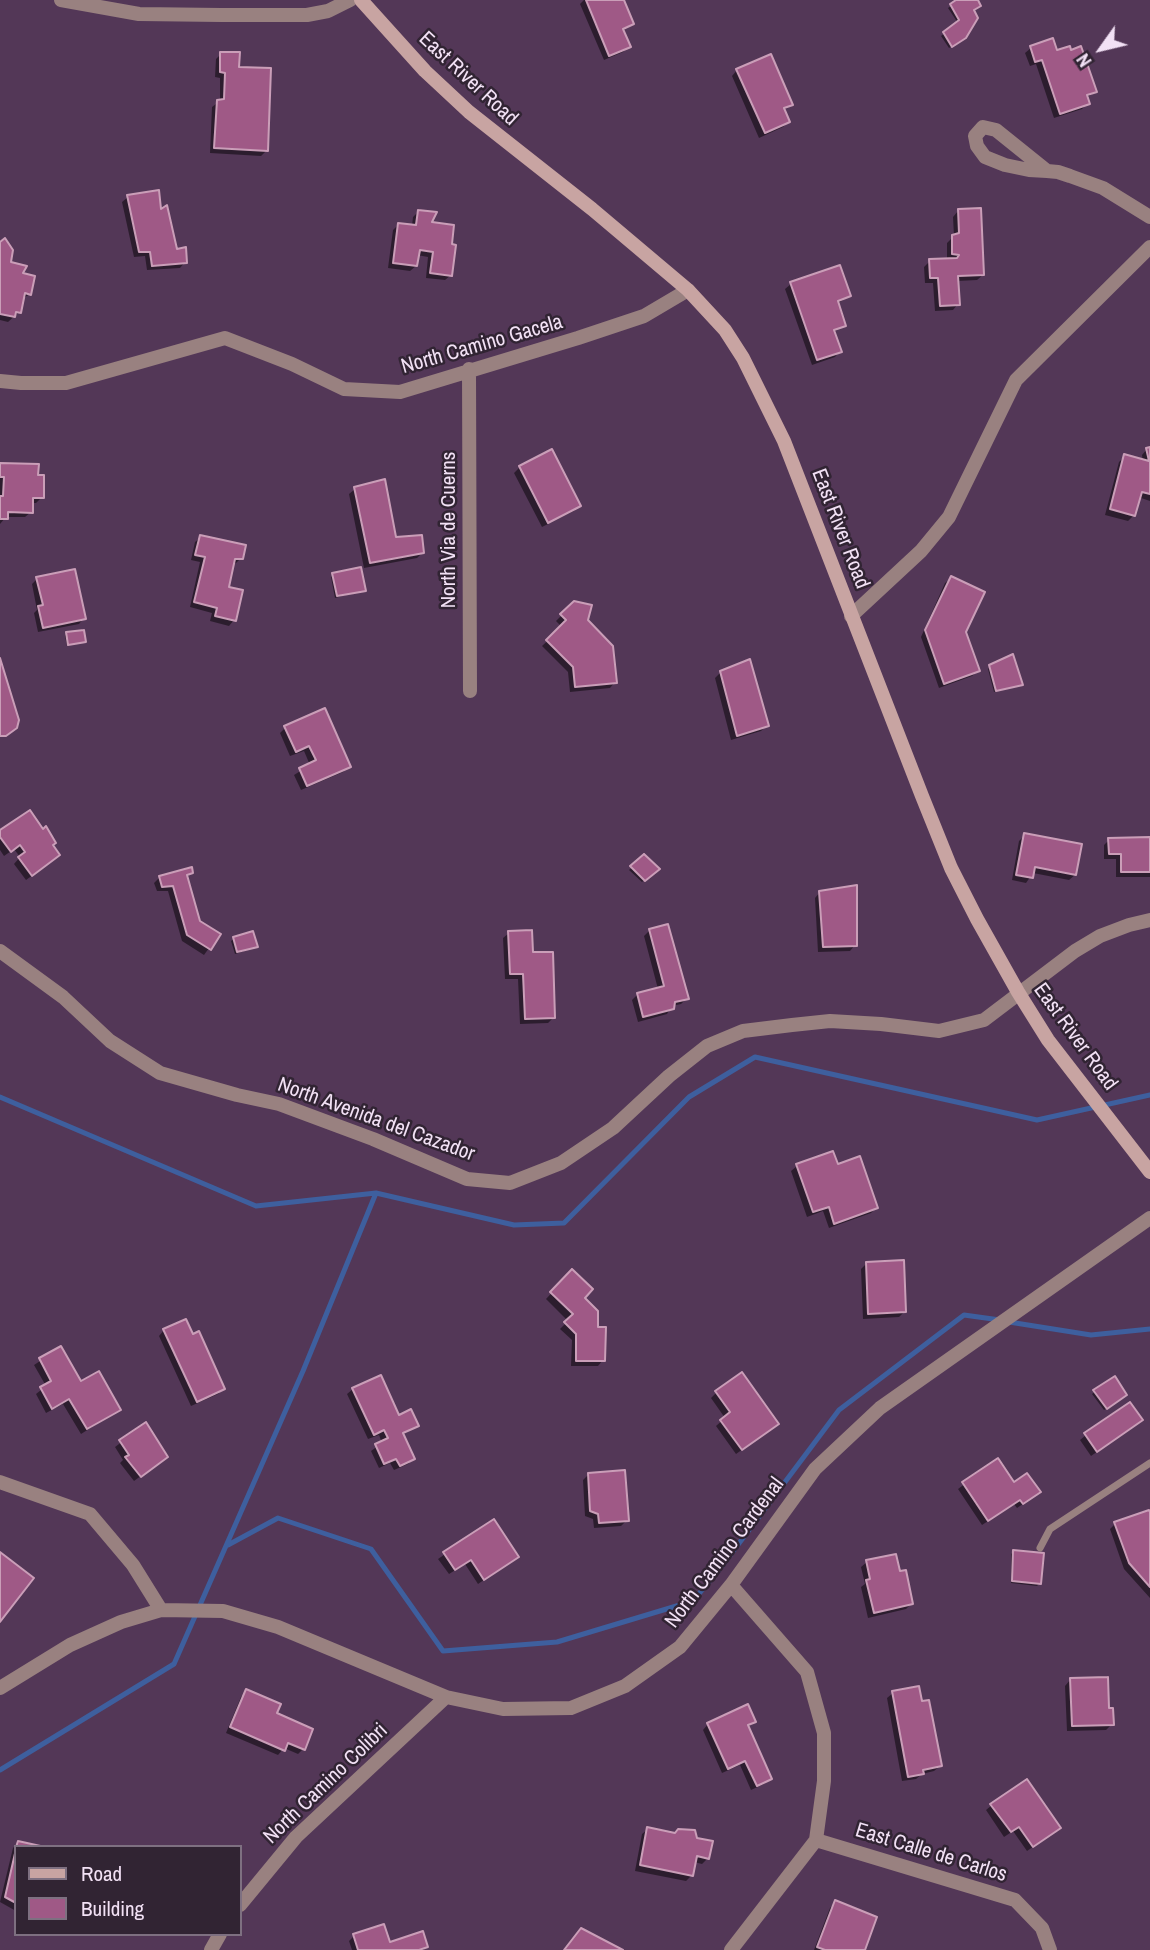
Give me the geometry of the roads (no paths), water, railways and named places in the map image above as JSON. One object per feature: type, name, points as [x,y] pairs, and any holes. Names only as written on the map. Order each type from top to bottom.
[{"type":"street","points":[[61,0],[139,14],[307,15],[328,11],[350,0]]},
{"type":"street","name":"East River Road","points":[[361,0],[425,72],[468,112],[592,209],[688,290],[725,330],[743,358],[784,441],[850,616],[951,868],[991,947],[1048,1040],[1150,1172]]},
{"type":"street","points":[[1047,171],[996,130],[983,127],[975,136],[977,146],[985,157],[1005,165],[1047,171],[1058,172],[1102,188],[1150,217]]},
{"type":"street","points":[[850,616],[921,551],[949,517],[1016,380],[1150,247]]},
{"type":"street","name":"North Camino Gacela","points":[[0,381],[65,383],[225,338],[292,364],[344,389],[400,392],[644,316],[688,290]]},
{"type":"street","name":"North Via de Cuerns","points":[[469,369],[470,691]]},
{"type":"street","name":"North Avenida del Cazador","points":[[0,951],[63,997],[110,1041],[160,1073],[237,1096],[279,1104],[373,1139],[467,1179],[510,1183],[561,1163],[613,1129],[669,1076],[707,1046],[744,1031],[830,1021],[939,1031],[984,1020],[1075,951],[1100,936],[1150,920]]},
{"type":"street","name":"North Camino Cardenal","points":[[0,1688],[70,1645],[121,1622],[161,1610],[223,1611],[278,1627],[446,1698],[503,1709],[571,1707],[625,1686],[680,1647],[731,1585],[815,1469],[880,1408],[1150,1217]]},
{"type":"street","points":[[0,1482],[90,1514],[133,1565],[161,1610]]},
{"type":"street","points":[[731,1585],[807,1672],[824,1733],[824,1781],[816,1840],[731,1950]]},
{"type":"street","name":"North Camino Colibri","points":[[242,1903],[296,1837],[446,1698]]},
{"type":"street","name":"East Calle de Carlos","points":[[816,1840],[1015,1900],[1042,1928],[1050,1950]]},
{"type":"lane","points":[[1040,1548],[1050,1529],[1150,1463]]},
{"type":"waterway","points":[[0,1770],[174,1664],[303,1371],[376,1193],[514,1225],[564,1223],[689,1097],[755,1057],[1037,1120],[1150,1095]]},
{"type":"waterway","points":[[0,1097],[256,1206],[376,1193]]},
{"type":"waterway","points":[[228,1545],[278,1518],[371,1549],[443,1651],[557,1642],[693,1601],[839,1410],[964,1315],[1000,1320]]},
{"type":"waterway","points":[[1009,1322],[1091,1335],[1150,1329]]}]
